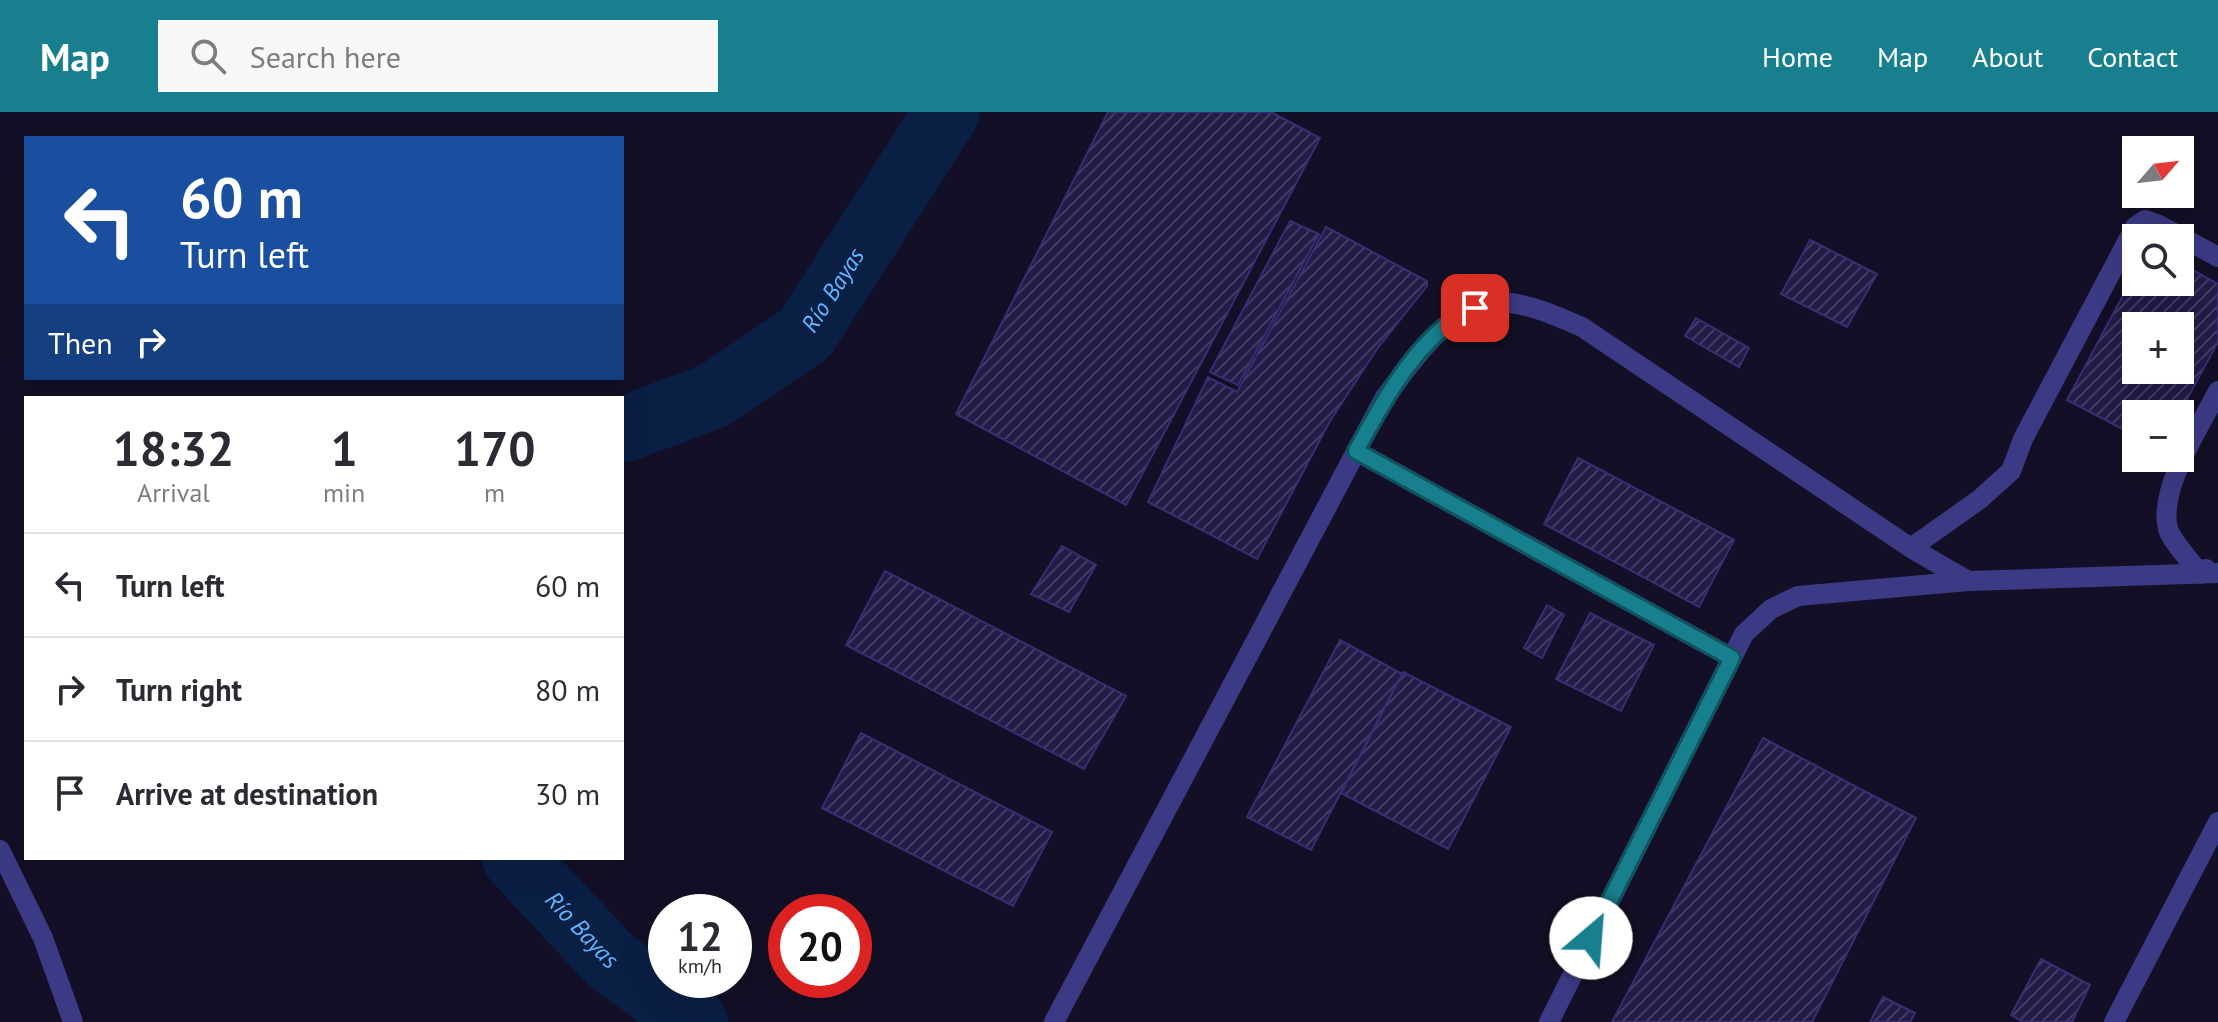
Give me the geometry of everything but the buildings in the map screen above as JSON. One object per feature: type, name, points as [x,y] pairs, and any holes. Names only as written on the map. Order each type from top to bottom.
[{"type":"street","points":[[1911,548],[1980,499],[2011,471],[2023,439],[2135,227],[2145,220],[2159,225],[2218,257]]},
{"type":"street","points":[[1054,1022],[1385,397],[1443,328],[1475,308],[1508,303],[1547,311],[1582,327],[1911,548],[1968,581]]},
{"type":"street","points":[[2209,573],[2168,530],[2168,497],[2218,391]]},
{"type":"street","points":[[1356,451],[1732,658]]},
{"type":"street","points":[[2209,573],[2218,561]]},
{"type":"street","points":[[1549,1022],[1744,634],[1771,609],[1798,596],[1968,581],[2209,573]]},
{"type":"street","points":[[2114,1022],[2218,822]]},
{"type":"street","points":[[0,850],[43,938],[73,1022]]},
{"type":"waterway","name":"Río Bayas","points":[[624,429],[713,396],[805,334],[947,112]]},
{"type":"waterway","name":"Río Bayas","points":[[517,860],[610,960],[695,1022]]},
{"type":"route","points":[[1475,308],[1443,328],[1419,354],[1385,397],[1356,451],[1732,658],[1591,938]]}]
